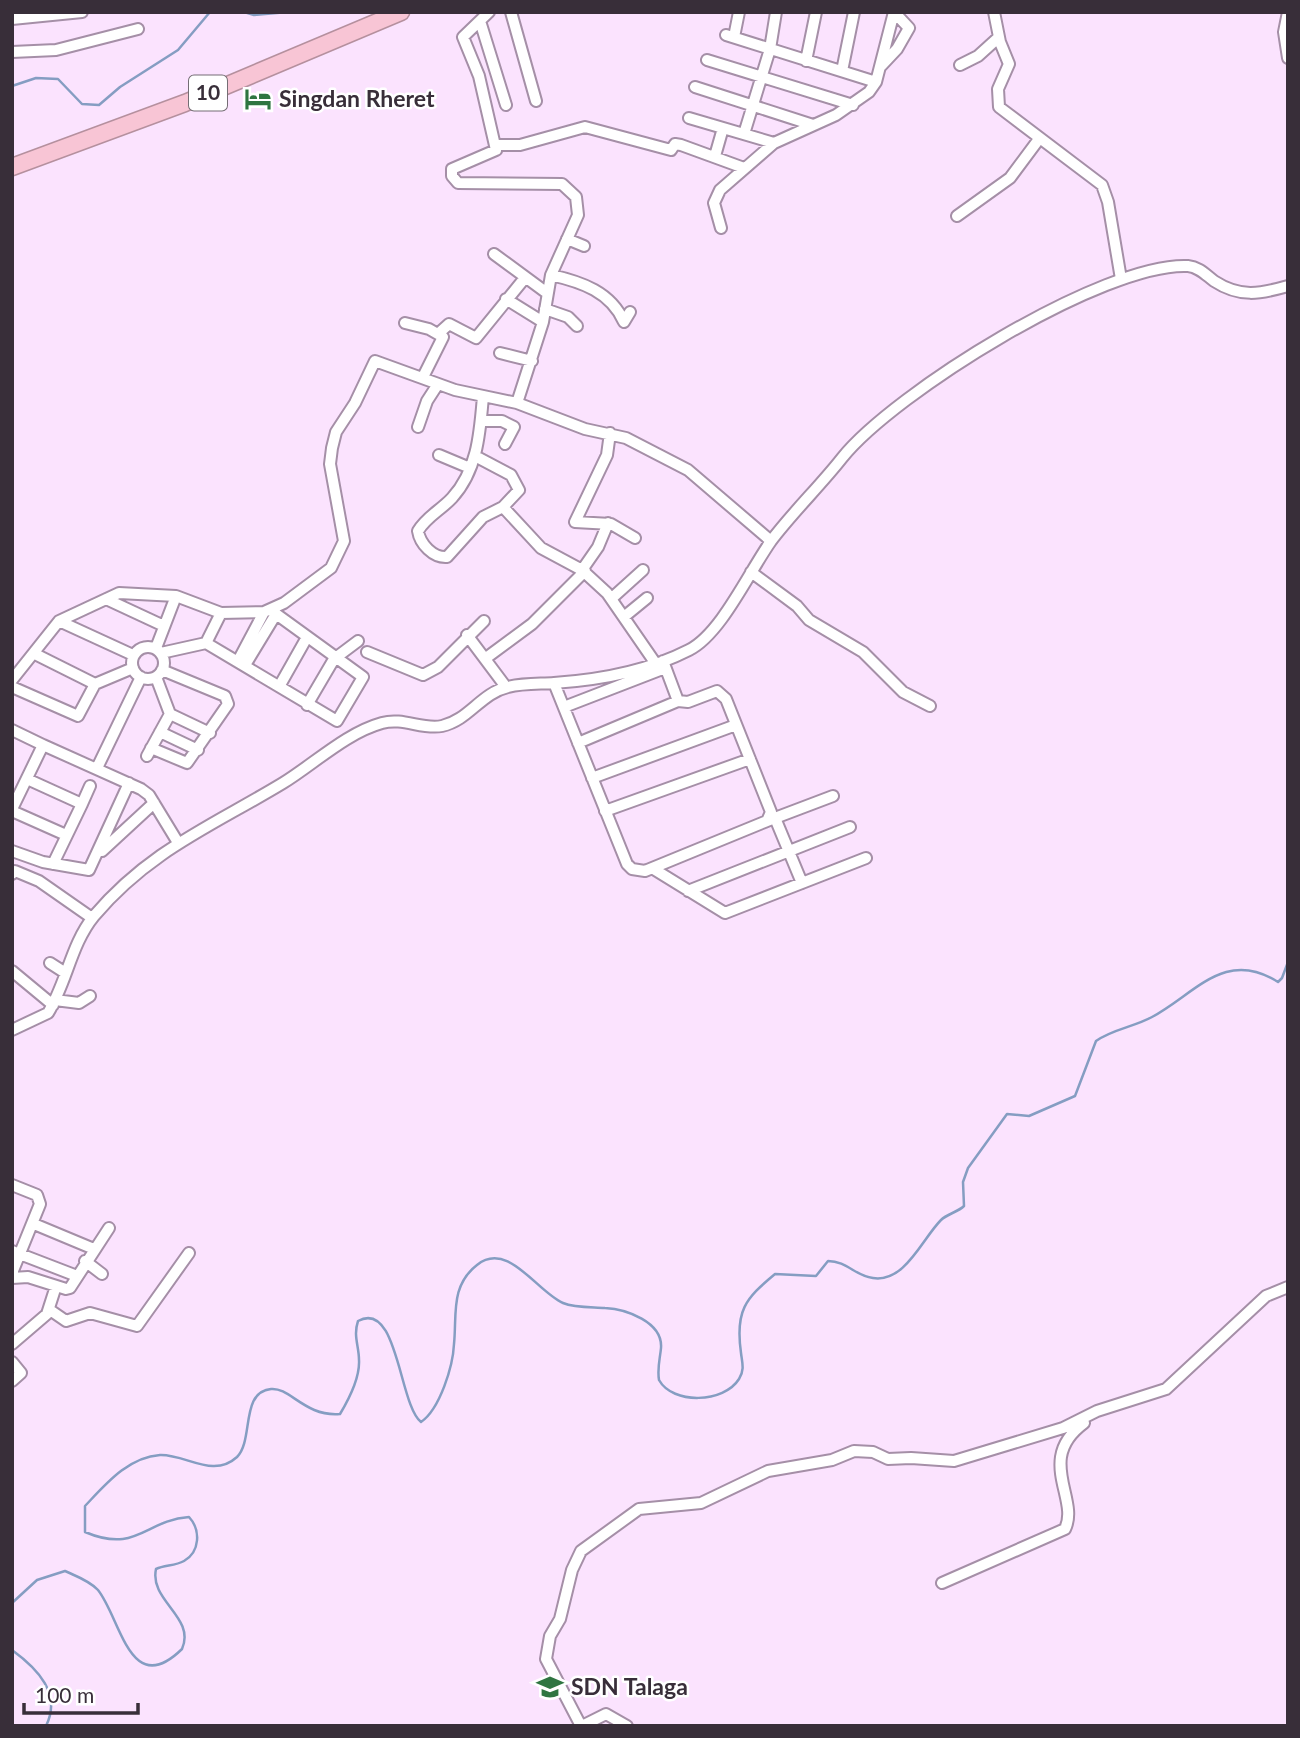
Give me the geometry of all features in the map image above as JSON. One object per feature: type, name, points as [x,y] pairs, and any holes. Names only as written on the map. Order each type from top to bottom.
[{"type":"highway","name":"10","points":[[12,167],[185,103],[401,12]]},
{"type":"street","points":[[12,19],[32,14],[82,12]]},
{"type":"street","points":[[489,12],[464,34],[463,39],[479,76],[496,145],[494,153],[452,169],[456,181],[566,186],[578,205],[578,215],[551,275],[543,321],[517,403]]},
{"type":"street","points":[[511,12],[536,101]]},
{"type":"street","points":[[739,12],[730,36],[876,82]]},
{"type":"street","points":[[744,134],[770,49],[776,12]]},
{"type":"street","points":[[806,61],[816,12]]},
{"type":"street","points":[[842,71],[854,12]]},
{"type":"street","points":[[993,12],[1009,64],[998,89],[999,107],[1105,190],[1121,279]]},
{"type":"street","points":[[1288,12],[1284,32],[1288,58]]},
{"type":"street","points":[[721,228],[714,203],[716,196],[744,168],[774,143],[853,105],[869,92],[876,82],[894,13]]},
{"type":"street","points":[[880,68],[897,49],[909,28],[894,13]]},
{"type":"street","points":[[480,21],[506,105]]},
{"type":"street","points":[[12,52],[56,50],[138,29]]},
{"type":"street","points":[[960,65],[978,56],[999,37]]},
{"type":"street","points":[[706,60],[853,105]]},
{"type":"street","points":[[695,87],[813,125]]},
{"type":"street","points":[[689,118],[774,143]]},
{"type":"street","points":[[496,145],[520,145],[585,127],[671,150],[678,145],[744,168]]},
{"type":"street","points":[[715,156],[723,128]]},
{"type":"street","points":[[957,216],[1010,178],[1039,139]]},
{"type":"street","points":[[567,239],[584,246]]},
{"type":"street","points":[[494,254],[524,279],[547,293]]},
{"type":"street","points":[[564,707],[661,664],[705,641],[771,541],[860,438],[944,371],[1060,307],[1121,279],[1190,266],[1237,292],[1264,294],[1288,286]]},
{"type":"street","points":[[551,275],[579,282],[595,290],[617,305],[624,322],[631,312]]},
{"type":"street","points":[[439,333],[449,324],[476,338],[524,279]]},
{"type":"street","points":[[506,299],[543,321]]},
{"type":"street","points":[[545,309],[568,317],[577,326]]},
{"type":"street","points":[[405,323],[439,333],[442,338],[422,377]]},
{"type":"street","points":[[500,354],[532,361]]},
{"type":"street","points":[[241,663],[271,612],[331,568],[344,545],[336,484],[330,464],[332,448],[335,432],[355,403],[373,363],[382,361],[438,384],[517,403],[585,429],[610,433],[668,458],[688,470],[771,541]]},
{"type":"street","points":[[418,427],[427,401],[438,384]]},
{"type":"street","points":[[475,456],[500,467],[514,478],[519,490],[503,506],[483,517],[447,557],[440,557],[421,541],[419,529],[426,518],[437,514],[462,487],[475,456],[483,396]]},
{"type":"street","points":[[481,421],[502,421],[514,427],[505,444]]},
{"type":"street","points":[[610,433],[607,455],[575,522],[608,523],[635,538]]},
{"type":"street","points":[[439,455],[470,468]]},
{"type":"street","points":[[503,506],[541,548],[583,570],[612,598],[661,664],[678,701]]},
{"type":"street","points":[[486,658],[532,624],[583,570],[598,547],[608,523]]},
{"type":"street","points":[[612,598],[643,570]]},
{"type":"street","points":[[751,572],[797,606],[809,620],[863,652],[903,692],[930,706]]},
{"type":"street","points":[[12,680],[59,621],[125,591],[176,596],[221,613],[271,612],[334,659],[362,674],[362,680],[335,722],[281,685],[205,643],[158,651],[143,647],[133,656],[133,668],[141,677]]},
{"type":"street","points":[[141,677],[159,673],[227,698],[228,704],[211,733],[186,764],[149,752],[170,714],[159,673],[158,651],[176,596]]},
{"type":"street","points":[[625,616],[647,598]]},
{"type":"street","points":[[106,599],[164,626]]},
{"type":"street","points":[[205,643],[221,613]]},
{"type":"street","points":[[59,621],[133,656]]},
{"type":"street","points":[[367,652],[423,675],[438,667],[467,635],[484,621]]},
{"type":"street","points":[[467,635],[506,687]]},
{"type":"street","points":[[281,685],[306,639]]},
{"type":"street","points":[[307,705],[334,659],[358,642]]},
{"type":"street","points":[[35,654],[95,684]]},
{"type":"street","points":[[12,1030],[43,1018],[54,1002],[64,972],[92,918],[154,857],[177,841],[281,784],[373,726],[397,720],[439,727],[457,721],[479,702],[506,687],[607,677],[661,664]]},
{"type":"street","points":[[12,687],[75,717],[80,715],[95,684],[133,668]]},
{"type":"street","points":[[97,768],[141,677]]},
{"type":"street","points":[[554,683],[626,864],[638,871],[652,868],[833,796]]},
{"type":"street","points":[[578,743],[678,701],[688,702],[710,693],[722,693],[770,807],[771,820],[789,851],[802,883]]},
{"type":"street","points":[[170,714],[211,733]]},
{"type":"street","points":[[592,778],[736,725]]},
{"type":"street","points":[[160,732],[198,750]]},
{"type":"street","points":[[13,733],[141,789],[154,803],[177,841]]},
{"type":"street","points":[[43,745],[12,810],[66,835]]},
{"type":"street","points":[[605,811],[750,758]]},
{"type":"street","points":[[27,779],[82,803]]},
{"type":"street","points":[[12,851],[53,864],[89,870],[129,783]]},
{"type":"street","points":[[53,864],[90,786]]},
{"type":"street","points":[[97,856],[154,803]]},
{"type":"street","points":[[688,891],[849,827]]},
{"type":"street","points":[[652,868],[725,913],[866,858]]},
{"type":"street","points":[[12,874],[17,871],[40,881],[92,918]]},
{"type":"street","points":[[50,963],[64,972]]},
{"type":"street","points":[[12,971],[54,1002],[79,1003],[90,996]]},
{"type":"street","points":[[12,1185],[40,1198],[34,1224],[17,1253],[12,1276],[28,1277],[68,1289],[109,1228]]},
{"type":"street","points":[[34,1224],[94,1250]]},
{"type":"street","points":[[17,1253],[77,1276]]},
{"type":"street","points":[[50,1310],[66,1321],[90,1313],[137,1326],[188,1253]]},
{"type":"street","points":[[85,1261],[102,1274]]},
{"type":"street","points":[[12,1344],[50,1310],[56,1286]]},
{"type":"street","points":[[627,1726],[606,1714],[582,1726],[546,1659],[550,1636],[560,1619],[572,1570],[581,1551],[639,1509],[701,1503],[726,1494],[768,1471],[832,1460],[854,1451],[873,1452],[888,1459],[954,1461],[1063,1428],[1103,1409],[1166,1390],[1266,1296],[1288,1287]]},
{"type":"street","points":[[12,1362],[21,1373],[12,1381]]},
{"type":"street","points":[[942,1583],[1065,1529],[1068,1519],[1060,1472],[1066,1440],[1075,1429],[1103,1409]]},
{"type":"waterway","points":[[12,86],[36,78],[58,79],[82,104],[99,105],[120,87],[178,50],[210,12]]},
{"type":"waterway","points":[[244,12],[254,15],[288,12]]},
{"type":"waterway","points":[[12,1603],[37,1580],[65,1571],[87,1581],[98,1590],[129,1650],[139,1660],[150,1665],[164,1662],[182,1649],[185,1638],[178,1618],[159,1590],[156,1569],[181,1563],[193,1552],[197,1540],[193,1522],[189,1517],[174,1519],[129,1538],[103,1538],[85,1532],[85,1506],[118,1473],[148,1457],[170,1456],[209,1466],[228,1463],[237,1457],[242,1449],[251,1407],[261,1392],[278,1390],[317,1411],[340,1414],[358,1374],[358,1321],[371,1318],[382,1325],[390,1339],[407,1396],[421,1422],[440,1397],[448,1375],[462,1282],[477,1265],[489,1259],[511,1263],[563,1303],[578,1307],[614,1309],[632,1314],[650,1324],[660,1339],[659,1380],[675,1394],[699,1398],[722,1393],[732,1387],[742,1372],[740,1326],[744,1307],[756,1291],[775,1274],[816,1276],[828,1261],[841,1263],[873,1278],[894,1274],[912,1258],[941,1220],[964,1206],[963,1182],[968,1168],[1007,1114],[1029,1116],[1075,1096],[1096,1041],[1152,1017],[1211,978],[1226,972],[1242,970],[1259,973],[1278,982],[1288,962]]},
{"type":"waterway","points":[[12,1650],[31,1665],[45,1683],[51,1703],[46,1726]]},
{"type":"place","name":"Singdan Rheret","points":[[258,99]]},
{"type":"place","name":"SDN Talaga","points":[[550,1687]]}]
